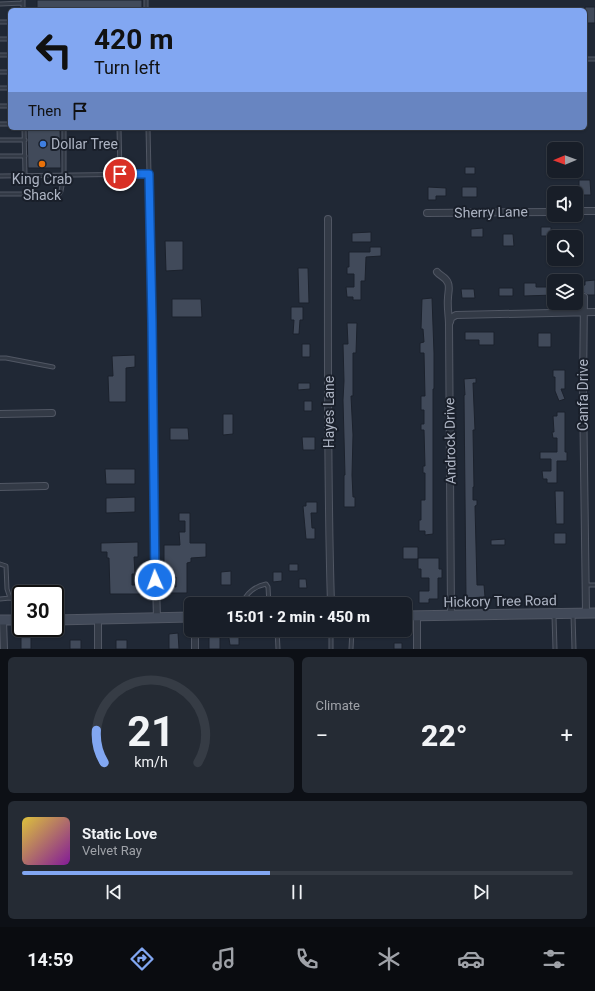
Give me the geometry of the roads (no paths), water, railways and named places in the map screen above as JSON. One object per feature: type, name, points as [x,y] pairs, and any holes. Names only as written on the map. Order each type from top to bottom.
[{"type":"street","points":[[149,174],[157,619]]},
{"type":"street","points":[[583,211],[595,211]]},
{"type":"street","name":"Sherry Lane","points":[[427,213],[547,212]]},
{"type":"street","name":"Hayes Lane","points":[[328,219],[328,517],[331,597]]},
{"type":"street","name":"Androck Drive","points":[[437,272],[439,276],[444,278],[448,283],[451,615]]},
{"type":"street","name":"Canfa Drive","points":[[584,298],[583,389],[585,585],[590,613]]},
{"type":"street","points":[[449,324],[451,318],[456,316],[595,312]]},
{"type":"street","points":[[0,414],[52,413]]},
{"type":"street","points":[[0,487],[45,486]]},
{"type":"street","name":"Hickory Tree Road","points":[[412,616],[590,613]]},
{"type":"street","points":[[417,616],[417,649]]},
{"type":"street","points":[[64,620],[184,617]]},
{"type":"street","points":[[98,619],[98,649]]},
{"type":"street","points":[[2,620],[4,649]]},
{"type":"street","points":[[195,637],[195,649]]},
{"type":"lane","points":[[0,4],[23,2]]},
{"type":"lane","points":[[24,130],[25,175]]},
{"type":"lane","points":[[0,194],[59,194],[64,175],[64,130]]},
{"type":"lane","points":[[120,130],[120,174]]},
{"type":"lane","points":[[0,176],[149,174],[148,130]]},
{"type":"lane","points":[[0,140],[25,140]]},
{"type":"lane","points":[[0,156],[25,156]]},
{"type":"lane","points":[[0,358],[53,367]]},
{"type":"lane","points":[[0,564],[6,566],[7,589],[10,598],[0,599]]},
{"type":"lane","points":[[246,597],[248,593],[259,585],[266,584],[268,587],[269,597]]},
{"type":"lane","points":[[585,585],[595,585]]},
{"type":"lane","points":[[554,614],[555,649]]},
{"type":"lane","points":[[573,614],[574,649]]},
{"type":"lane","points":[[277,637],[278,648]]},
{"type":"lane","points":[[331,637],[331,649]]},
{"type":"lane","points":[[351,649],[352,637]]},
{"type":"place","name":"Dollar Tree","points":[[43,144]]},
{"type":"place","name":"King Crab Shack","points":[[42,164]]}]
